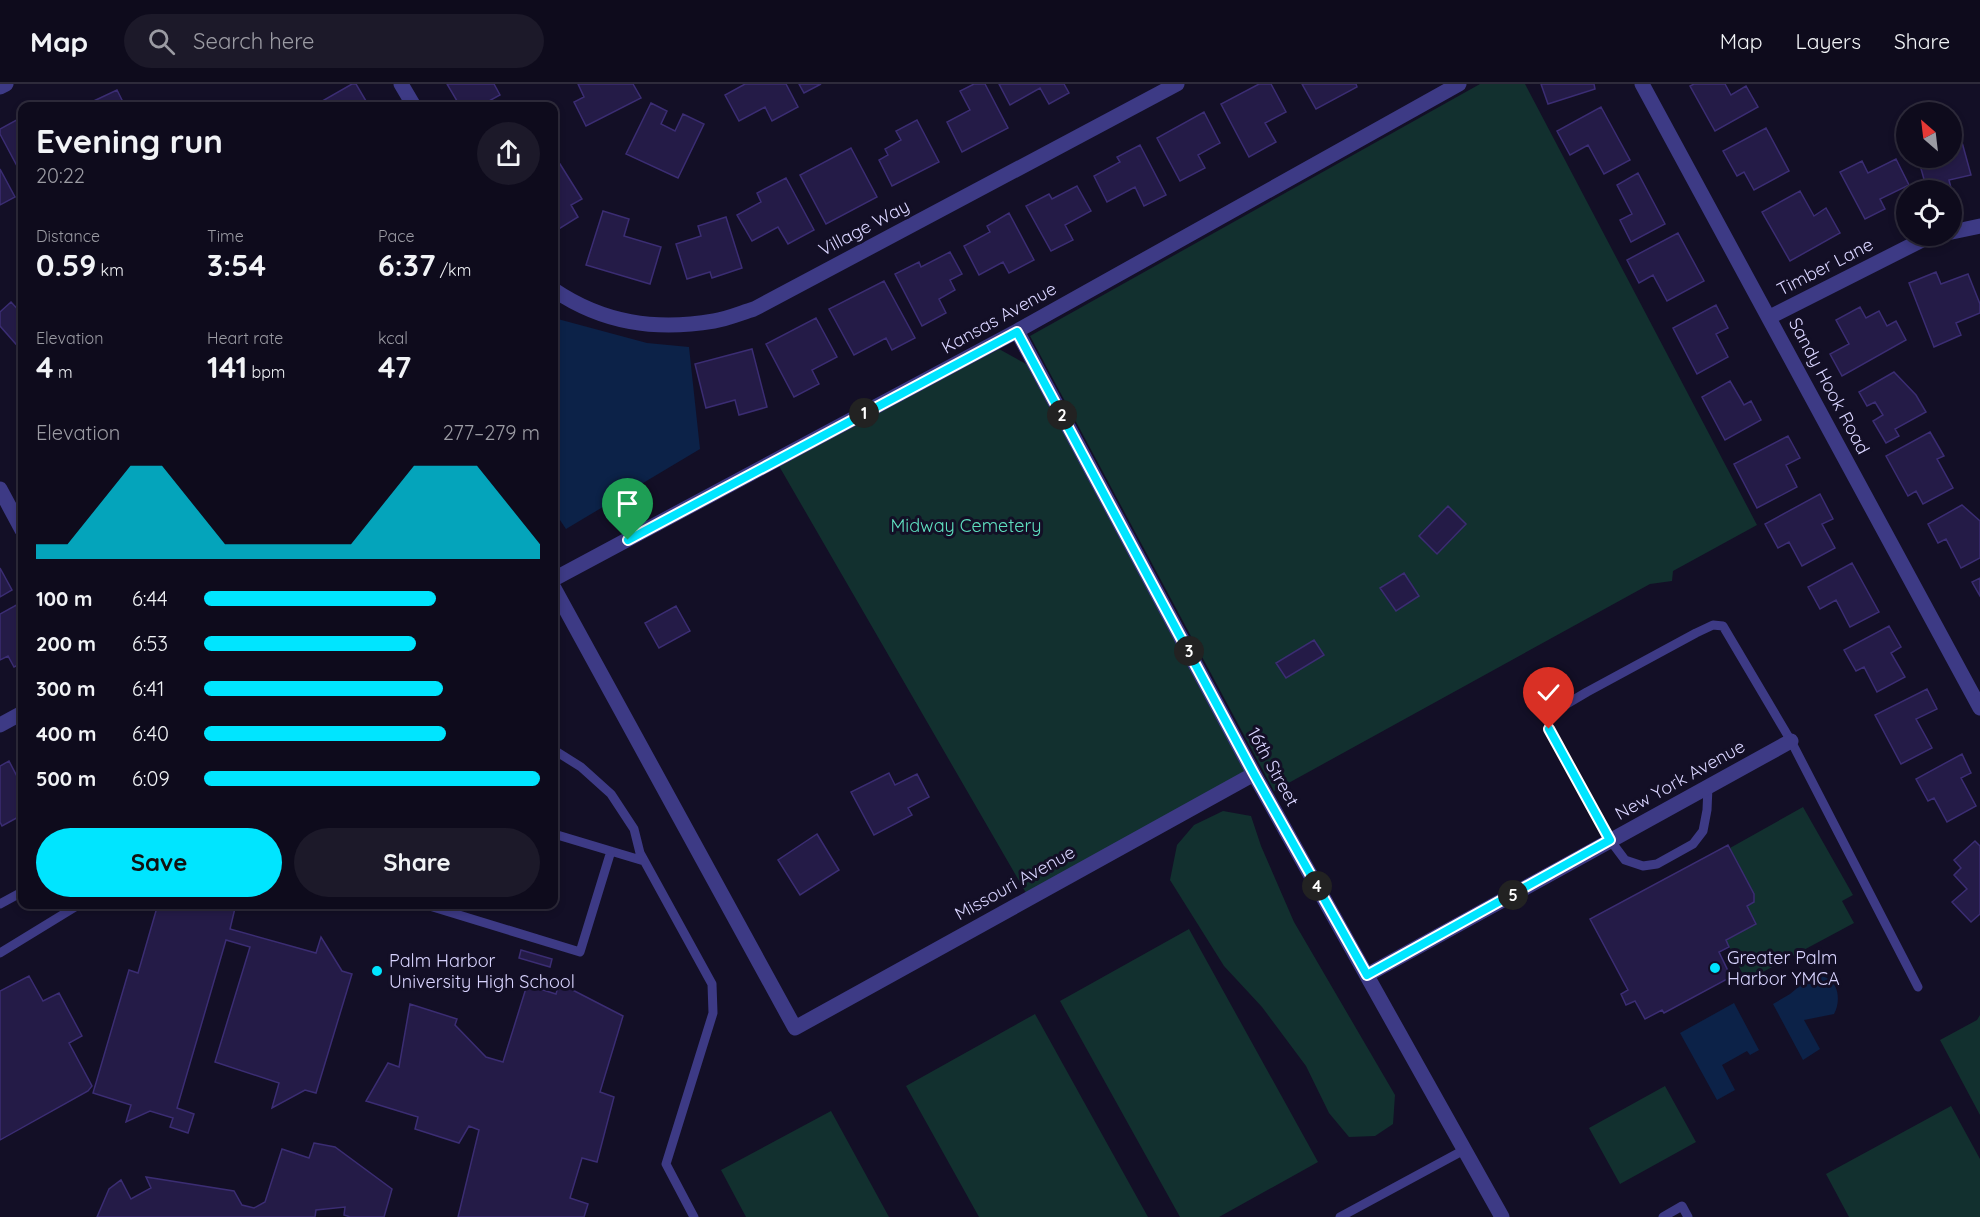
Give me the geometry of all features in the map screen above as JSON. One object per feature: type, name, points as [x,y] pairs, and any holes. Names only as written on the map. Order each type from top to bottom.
[{"type":"street","points":[[0,87],[6,84]]},
{"type":"street","points":[[401,84],[412,102]]},
{"type":"street","name":"Village Way","points":[[558,292],[591,311],[621,320],[655,326],[715,321],[754,309],[1177,84]]},
{"type":"street","name":"Kansas Avenue","points":[[558,577],[1017,332],[1459,84]]},
{"type":"street","name":"Sandy Hook Road","points":[[1642,84],[1980,708]]},
{"type":"street","points":[[1962,230],[1980,226]]},
{"type":"street","name":"Timber Lane","points":[[1770,317],[1910,246]]},
{"type":"street","name":"16th Street","points":[[1017,332],[1254,774],[1502,1217]]},
{"type":"street","points":[[0,489],[18,523]]},
{"type":"street","name":"Missouri Avenue","points":[[558,595],[795,1028],[1254,774]]},
{"type":"street","points":[[0,725],[18,715]]},
{"type":"street","name":"New York Avenue","points":[[1367,975],[1791,741]]},
{"type":"lane","points":[[1708,787],[1703,831],[1693,844],[1658,864],[1643,866],[1625,860],[1610,840],[1549,729],[1548,718],[1553,712],[1587,692],[1696,633],[1713,625],[1723,626],[1791,741],[1918,987]]},
{"type":"lane","points":[[558,753],[581,767],[611,794],[634,829],[644,861],[712,984],[713,1013],[666,1164],[694,1217]]},
{"type":"lane","points":[[558,835],[644,861]]},
{"type":"lane","points":[[439,909],[580,952],[611,851]]},
{"type":"lane","points":[[0,904],[18,894]]},
{"type":"lane","points":[[0,940],[3,951],[72,909]]},
{"type":"lane","points":[[1340,1217],[1464,1150]]},
{"type":"lane","points":[[1663,1217],[1682,1206],[1688,1217]]},
{"type":"green space","points":[[1480,84],[1525,84],[1757,525],[1673,571],[1672,581],[1650,584],[1274,791],[1030,336]]},
{"type":"green space","name":"Midway Cemetery","points":[[999,349],[1028,365],[1249,777],[1029,898],[779,466]]},
{"type":"green space","points":[[1803,807],[1853,895],[1842,901],[1854,923],[1746,981],[1726,940],[1756,923],[1747,906],[1754,902],[1754,894],[1730,848]]},
{"type":"green space","points":[[1223,811],[1251,816],[1261,846],[1294,922],[1395,1095],[1393,1124],[1375,1136],[1349,1137],[1329,1113],[1306,1066],[1262,1007],[1224,966],[1170,880],[1177,845],[1194,825]]},
{"type":"green space","points":[[1189,929],[1318,1162],[1219,1217],[1180,1217],[1060,1001]]},
{"type":"green space","points":[[1035,1014],[1148,1217],[979,1217],[906,1086]]},
{"type":"green space","points":[[1980,1015],[1980,1115],[1940,1040],[1977,1020]]},
{"type":"green space","points":[[1665,1086],[1696,1142],[1620,1184],[1589,1128]]},
{"type":"green space","points":[[1951,1106],[1980,1159],[1980,1217],[1849,1217],[1826,1174]]},
{"type":"green space","points":[[831,1111],[889,1217],[746,1217],[721,1170]]},
{"type":"water","points":[[558,319],[647,343],[689,347],[700,449],[566,529],[558,517]]},
{"type":"water","points":[[1813,975],[1825,977],[1831,981],[1838,994],[1837,1005],[1834,1014],[1804,1020],[1820,1049],[1803,1060],[1773,1004],[1790,994]]},
{"type":"water","points":[[1734,1003],[1759,1050],[1750,1055],[1747,1051],[1722,1065],[1735,1090],[1717,1100],[1680,1033]]},
{"type":"building","points":[[352,84],[356,84],[367,102],[320,102]]},
{"type":"building","points":[[447,84],[494,84],[500,95],[487,102],[458,102]]},
{"type":"building","points":[[578,84],[633,84],[641,98],[586,126],[574,102],[584,97]]},
{"type":"building","points":[[745,84],[786,84],[798,107],[772,121],[765,107],[739,121],[725,95]]},
{"type":"building","points":[[799,84],[821,84],[804,93]]},
{"type":"building","points":[[974,84],[985,84],[1008,128],[962,152],[947,122],[970,110],[960,91]]},
{"type":"building","points":[[999,84],[1064,84],[1069,93],[1049,104],[1040,88],[1010,105]]},
{"type":"building","points":[[1259,84],[1271,84],[1286,112],[1265,123],[1276,142],[1249,157],[1221,104]]},
{"type":"building","points":[[1302,84],[1356,84],[1357,87],[1316,109]]},
{"type":"building","points":[[1541,84],[1594,84],[1595,89],[1548,104]]},
{"type":"building","points":[[1725,84],[1731,95],[1746,86],[1758,107],[1715,131],[1690,86]]},
{"type":"building","points":[[117,90],[123,102],[92,102]]},
{"type":"building","points":[[651,103],[667,111],[661,124],[675,131],[683,114],[704,124],[678,178],[626,154]]},
{"type":"building","points":[[1601,107],[1630,160],[1604,174],[1588,145],[1570,155],[1557,131]]},
{"type":"building","points":[[1204,112],[1220,143],[1198,155],[1205,168],[1180,181],[1157,138]]},
{"type":"building","points":[[18,119],[17,166],[0,134],[0,129]]},
{"type":"building","points":[[917,120],[939,162],[892,186],[879,160],[888,155],[885,149],[901,140],[896,131]]},
{"type":"building","points":[[1766,128],[1789,171],[1754,190],[1744,172],[1737,176],[1723,151]]},
{"type":"building","points":[[1962,142],[1971,175],[1949,180],[1924,180],[1921,168],[1962,168]]},
{"type":"building","points":[[1140,145],[1166,195],[1144,206],[1135,187],[1107,202],[1094,176],[1120,162],[1117,157]]},
{"type":"building","points":[[851,148],[877,197],[826,224],[800,175]]},
{"type":"building","points":[[1896,159],[1896,168],[1900,168],[1906,180],[1896,180],[1896,191],[1880,199],[1885,209],[1865,219],[1840,172],[1862,161],[1868,173]]},
{"type":"building","points":[[560,164],[582,199],[571,205],[578,217],[558,230],[558,165]]},
{"type":"building","points":[[0,169],[15,197],[0,205]]},
{"type":"building","points":[[1638,173],[1665,224],[1631,242],[1620,220],[1632,214],[1617,185]]},
{"type":"building","points":[[786,178],[814,230],[788,244],[778,227],[752,241],[737,215],[761,202],[757,193]]},
{"type":"building","points":[[1077,186],[1091,211],[1065,225],[1073,240],[1051,251],[1026,206],[1049,194],[1052,199]]},
{"type":"building","points":[[1800,191],[1814,216],[1826,208],[1840,233],[1790,261],[1762,212]]},
{"type":"building","points":[[603,211],[629,219],[624,236],[661,247],[650,284],[586,265]]},
{"type":"building","points":[[1009,213],[1034,260],[1009,273],[1003,262],[979,275],[964,246],[990,232],[987,226]]},
{"type":"building","points":[[726,217],[742,268],[712,278],[710,272],[687,279],[676,244],[701,236],[698,226]]},
{"type":"building","points":[[1678,233],[1704,281],[1667,301],[1653,275],[1639,283],[1627,260]]},
{"type":"building","points":[[950,252],[962,274],[950,280],[955,290],[939,299],[946,313],[922,326],[895,274],[919,262],[921,267]]},
{"type":"building","points":[[1936,272],[1941,284],[1968,274],[1980,304],[1980,313],[1956,323],[1961,335],[1934,347],[1909,283]]},
{"type":"building","points":[[884,281],[915,338],[892,350],[886,338],[854,355],[829,309]]},
{"type":"building","points":[[11,302],[18,310],[18,346],[0,326],[0,312]]},
{"type":"building","points":[[1716,305],[1728,328],[1716,334],[1728,357],[1697,374],[1673,328]]},
{"type":"building","points":[[1860,307],[1866,318],[1879,311],[1887,326],[1896,321],[1906,340],[1842,376],[1830,354],[1849,344],[1836,320]]},
{"type":"building","points":[[816,318],[837,357],[812,370],[819,384],[794,397],[766,344]]},
{"type":"building","points":[[752,349],[767,407],[739,415],[735,400],[706,408],[695,364]]},
{"type":"building","points":[[1894,372],[1916,395],[1926,412],[1895,429],[1899,436],[1886,443],[1873,421],[1883,415],[1875,402],[1867,406],[1859,392]]},
{"type":"building","points":[[1730,381],[1744,405],[1751,401],[1761,420],[1725,440],[1702,397]]},
{"type":"building","points":[[1930,432],[1944,456],[1937,459],[1953,488],[1923,504],[1916,491],[1908,496],[1886,456]]},
{"type":"building","points":[[1788,436],[1800,458],[1786,465],[1797,487],[1757,508],[1734,464]]},
{"type":"building","points":[[1820,494],[1833,519],[1822,524],[1835,548],[1802,566],[1789,542],[1778,548],[1765,524]]},
{"type":"building","points":[[1962,505],[1980,521],[1980,558],[1961,568],[1946,539],[1938,543],[1928,524]]},
{"type":"building","points":[[1448,506],[1466,524],[1437,554],[1419,536]]},
{"type":"building","points":[[1852,563],[1879,612],[1850,627],[1836,600],[1820,609],[1808,587]]},
{"type":"building","points":[[0,568],[12,590],[0,597]]},
{"type":"building","points":[[1404,573],[1419,596],[1396,611],[1380,588]]},
{"type":"building","points":[[1980,578],[1980,596],[1972,582]]},
{"type":"building","points":[[18,604],[18,665],[14,667],[8,656],[0,660],[0,614]]},
{"type":"building","points":[[676,606],[690,631],[659,648],[645,623]]},
{"type":"building","points":[[1889,626],[1901,647],[1891,653],[1905,677],[1877,692],[1864,667],[1856,671],[1844,650]]},
{"type":"building","points":[[1314,640],[1324,655],[1286,678],[1276,663]]},
{"type":"building","points":[[1927,689],[1937,709],[1916,719],[1932,748],[1901,764],[1875,715]]},
{"type":"building","points":[[1962,754],[1971,773],[1961,778],[1976,806],[1947,822],[1934,798],[1928,801],[1916,779]]},
{"type":"building","points":[[9,761],[18,778],[18,817],[2,826],[0,822],[0,766]]},
{"type":"building","points":[[889,773],[895,785],[917,774],[929,797],[908,808],[912,815],[874,835],[851,792]]},
{"type":"building","points":[[817,834],[839,870],[800,895],[778,860]]},
{"type":"building","points":[[1975,841],[1980,846],[1980,914],[1971,922],[1952,902],[1967,889],[1954,875],[1961,868],[1954,860]]},
{"type":"building","points":[[1728,845],[1754,894],[1754,902],[1747,906],[1756,924],[1726,940],[1729,947],[1719,952],[1731,977],[1664,1013],[1662,1010],[1645,1019],[1635,1001],[1626,1005],[1621,994],[1628,990],[1590,919]]},
{"type":"building","points":[[157,909],[235,909],[230,929],[316,953],[321,937],[342,971],[352,974],[316,1093],[305,1090],[272,1108],[279,1083],[215,1062],[250,947],[226,940],[177,1108],[194,1114],[188,1133],[170,1127],[173,1118],[150,1111],[126,1122],[131,1105],[93,1093],[129,970],[138,973]]},
{"type":"building","points":[[521,950],[552,959],[550,967],[519,958]]},
{"type":"building","points":[[29,976],[43,1001],[59,993],[82,1036],[69,1043],[92,1086],[88,1091],[0,1140],[0,991]]},
{"type":"building","points":[[559,983],[623,1016],[600,1092],[614,1097],[597,1162],[582,1158],[570,1198],[588,1204],[584,1217],[458,1217],[479,1130],[469,1126],[459,1143],[415,1129],[418,1117],[366,1101],[388,1063],[399,1067],[410,1004],[457,1019],[455,1025],[486,1057],[503,1062],[527,985],[556,994]]},
{"type":"building","points":[[314,1143],[335,1147],[392,1189],[384,1217],[350,1217],[344,1215],[345,1207],[316,1210],[315,1217],[97,1217],[109,1189],[121,1180],[131,1199],[151,1188],[146,1177],[234,1191],[242,1205],[254,1208],[265,1202],[282,1149],[309,1158]]},
{"type":"place","name":"Greater Palm Harbor YMCA","points":[[1715,968]]},
{"type":"place","name":"Palm Harbor University High School","points":[[377,971]]},
{"type":"route","points":[[628,540],[1017,332],[1254,774],[1367,975],[1610,840],[1549,729]]}]
